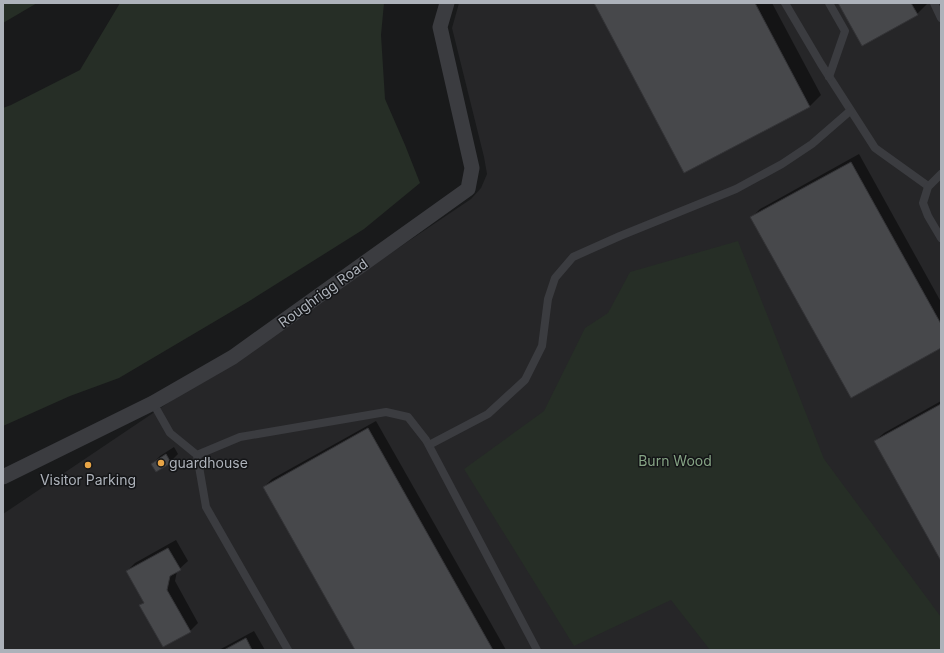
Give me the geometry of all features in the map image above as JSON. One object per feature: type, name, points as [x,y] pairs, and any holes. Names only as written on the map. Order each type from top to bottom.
[{"type":"street","name":"Roughrigg Road","points":[[3,477],[153,403],[233,357],[468,189],[472,168],[440,27],[447,3]]},
{"type":"lane","points":[[785,3],[828,77],[874,148],[928,186]]},
{"type":"lane","points":[[828,77],[845,31],[829,3]]},
{"type":"lane","points":[[934,3],[941,18]]},
{"type":"lane","points":[[429,445],[488,414],[525,380],[542,346],[548,299],[554,278],[573,257],[620,236],[736,189],[782,164],[812,144],[850,111]]},
{"type":"lane","points":[[941,174],[928,186],[923,203],[928,216],[941,238]]},
{"type":"lane","points":[[153,403],[170,433],[197,455],[206,507],[288,650]]},
{"type":"lane","points":[[197,455],[240,437],[386,412],[408,417],[429,445],[537,650]]},
{"type":"shaded area","points":[[459,3],[941,3],[941,650],[3,650],[3,514],[471,199],[481,188],[487,174],[484,157],[452,28]]},
{"type":"green space","points":[[3,3],[37,3],[3,23]]},
{"type":"green space","points":[[120,3],[384,3],[381,35],[385,99],[420,183],[364,229],[251,300],[119,378],[70,396],[3,426],[3,108],[80,70]]},
{"type":"green space","name":"Burn Wood","points":[[738,241],[824,459],[941,617],[941,650],[710,650],[671,600],[574,646],[464,469],[544,411],[585,328],[608,313],[630,272]]},
{"type":"building","points":[[594,3],[755,3],[810,107],[684,173]]},
{"type":"building","points":[[838,3],[911,3],[918,15],[862,46]]},
{"type":"building","points":[[851,162],[941,324],[941,348],[851,398],[750,217]]},
{"type":"building","points":[[941,404],[941,561],[874,441]]},
{"type":"building","points":[[368,428],[493,650],[355,650],[263,487]]},
{"type":"building","name":"guardhouse","points":[[166,454],[171,463],[156,472],[151,464]]},
{"type":"building","points":[[168,548],[181,570],[170,576],[167,590],[191,632],[163,647],[139,605],[144,603],[126,571]]},
{"type":"building","points":[[246,638],[252,650],[224,650]]},
{"type":"place","name":"guardhouse","points":[[161,463]]},
{"type":"place","name":"Visitor Parking","points":[[88,465]]}]
